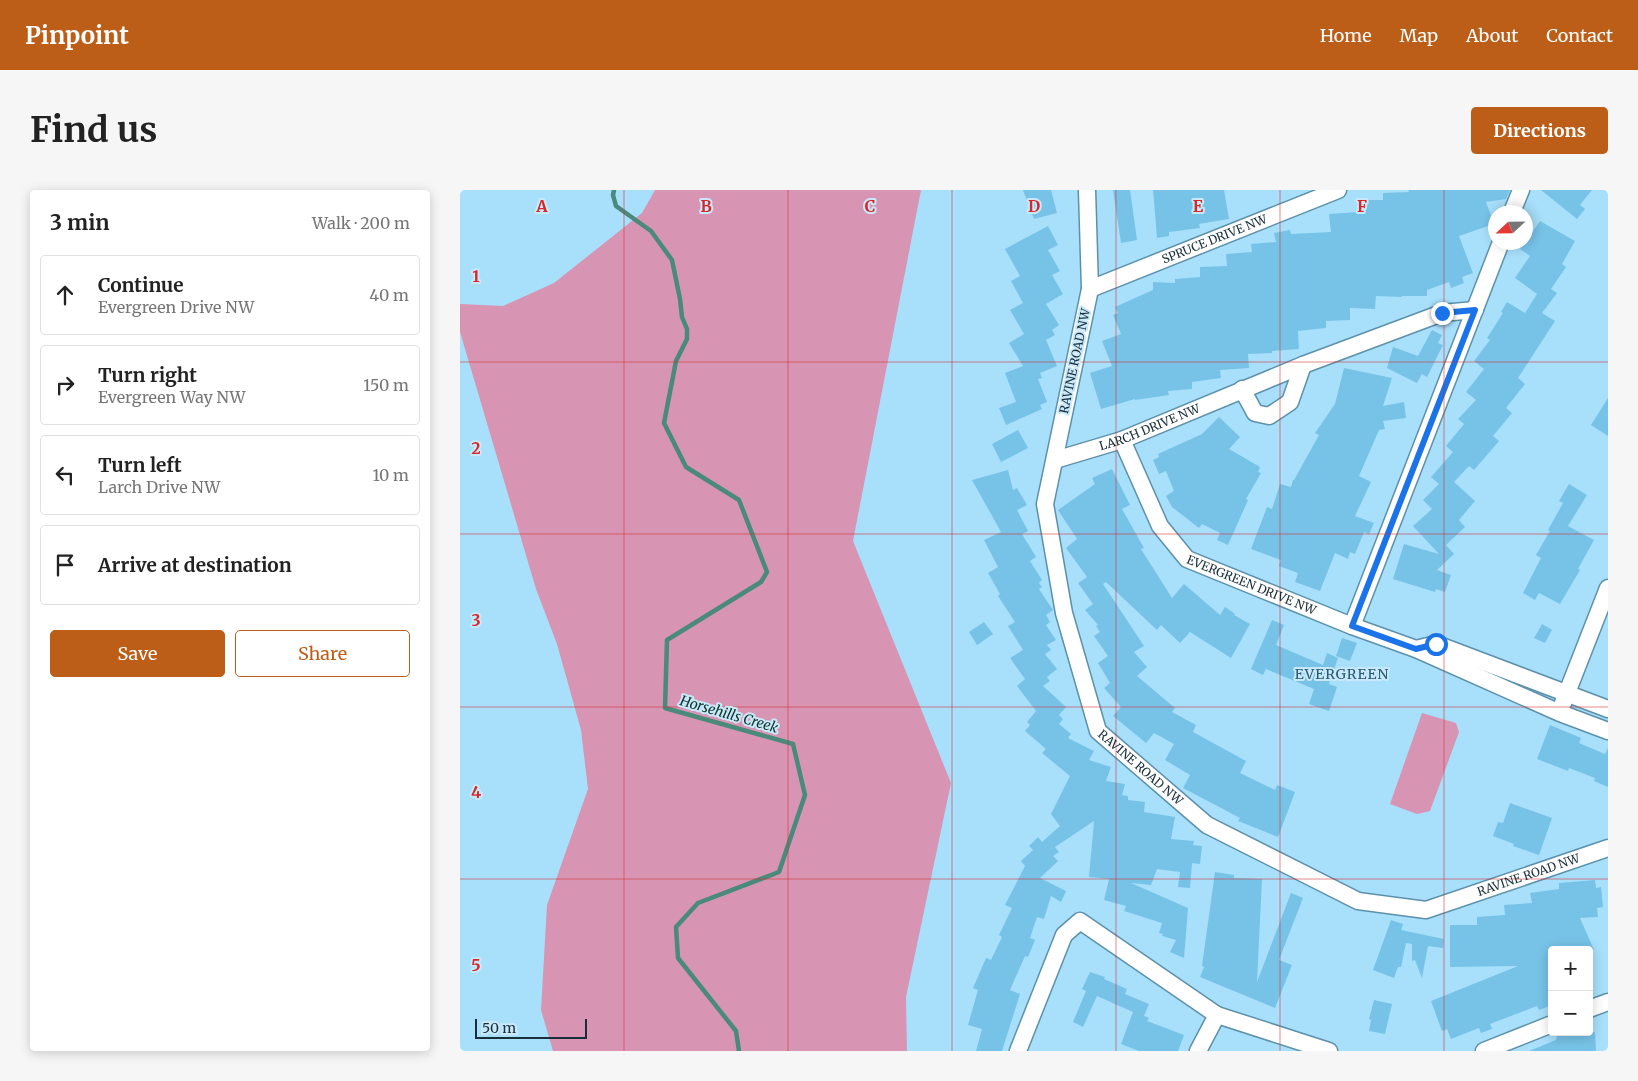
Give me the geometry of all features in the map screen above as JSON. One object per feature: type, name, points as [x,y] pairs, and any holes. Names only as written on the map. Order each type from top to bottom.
[{"type":"street","name":"RAVINE ROAD NW","points":[[1087,190],[1090,289],[1055,460],[1044,504],[1064,613],[1098,730],[1207,825],[1358,901],[1426,910],[1608,848]]},
{"type":"street","name":"SPRUCE DRIVE NW","points":[[1090,289],[1338,190]]},
{"type":"street","points":[[1515,205],[1521,190]]},
{"type":"street","points":[[1352,626],[1498,250]]},
{"type":"street","name":"LARCH DRIVE NW","points":[[1055,460],[1122,440],[1303,364],[1442,313],[1475,310]]},
{"type":"street","points":[[1242,389],[1255,413],[1269,416],[1290,402],[1303,364]]},
{"type":"street","name":"EVERGREEN DRIVE NW","points":[[1122,440],[1160,526],[1187,558],[1352,626],[1416,649],[1560,713],[1608,731]]},
{"type":"street","points":[[1560,713],[1566,693],[1608,588]]},
{"type":"street","name":"EVERGREEN DRIVE NW","points":[[1416,649],[1436,644],[1608,709]]},
{"type":"street","points":[[1018,1051],[1064,935],[1080,921],[1217,1015],[1329,1051]]},
{"type":"street","points":[[1593,1008],[1608,1002]]},
{"type":"street","points":[[1198,1051],[1217,1015]]},
{"type":"street","points":[[1484,1051],[1548,1026]]},
{"type":"shaded area","points":[[655,190],[921,190],[853,541],[951,783],[906,997],[907,1051],[553,1051],[541,1010],[547,905],[588,789],[581,730],[557,644],[536,589],[460,332],[460,304],[503,306],[554,283],[642,213]]},
{"type":"shaded area","points":[[1422,713],[1456,723],[1459,732],[1430,811],[1417,814],[1390,804]]},
{"type":"building","points":[[1023,190],[1051,190],[1057,213],[1034,219]]},
{"type":"building","points":[[1113,190],[1130,190],[1137,240],[1121,243]]},
{"type":"building","points":[[1153,190],[1224,190],[1229,219],[1199,224],[1200,228],[1169,232],[1169,236],[1157,238]]},
{"type":"building","points":[[1408,190],[1510,190],[1506,199],[1486,202],[1488,208],[1488,226],[1459,236],[1473,273],[1462,277],[1464,283],[1451,288],[1449,282],[1427,290],[1427,296],[1376,296],[1375,309],[1350,308],[1350,320],[1326,321],[1326,328],[1298,331],[1299,349],[1248,354],[1249,368],[1220,370],[1221,378],[1192,382],[1192,389],[1168,391],[1169,395],[1135,399],[1101,409],[1090,373],[1112,366],[1102,341],[1121,334],[1113,315],[1118,313],[1115,307],[1153,290],[1153,282],[1175,283],[1175,279],[1200,277],[1200,267],[1227,266],[1226,254],[1252,252],[1251,244],[1276,242],[1274,233],[1290,230],[1291,234],[1331,232],[1329,214],[1359,212],[1359,200],[1383,200],[1383,193],[1409,192]]},
{"type":"building","points":[[1541,190],[1592,190],[1580,205],[1585,209],[1577,219]]},
{"type":"building","points":[[1540,221],[1575,241],[1562,264],[1566,267],[1551,289],[1557,293],[1542,313],[1555,321],[1518,378],[1525,384],[1506,408],[1512,413],[1493,436],[1499,441],[1474,470],[1469,466],[1454,482],[1475,501],[1459,520],[1465,527],[1446,545],[1454,554],[1437,570],[1451,575],[1445,592],[1436,589],[1435,592],[1393,579],[1404,544],[1439,554],[1413,526],[1432,509],[1423,500],[1439,484],[1431,477],[1453,452],[1446,446],[1464,424],[1458,419],[1476,400],[1466,392],[1484,369],[1474,361],[1490,340],[1487,338],[1503,313],[1501,312],[1507,302],[1525,313],[1537,294],[1515,278],[1530,256],[1521,250],[1533,250],[1533,231]]},
{"type":"building","points":[[1048,226],[1058,245],[1048,250],[1060,271],[1052,275],[1063,294],[1046,304],[1059,325],[1052,330],[1055,335],[1046,340],[1057,366],[1040,373],[1042,378],[1038,379],[1047,402],[1040,405],[1042,409],[1006,425],[999,408],[1016,402],[1005,373],[1023,366],[1009,343],[1024,334],[1010,310],[1023,303],[1011,281],[1020,276],[1005,249]]},
{"type":"building","points":[[1432,330],[1442,335],[1438,343],[1443,345],[1427,377],[1422,374],[1417,383],[1387,368],[1393,347],[1418,356]]},
{"type":"building","points":[[1344,368],[1392,378],[1383,406],[1404,402],[1406,418],[1383,421],[1385,429],[1379,430],[1359,476],[1371,482],[1355,516],[1374,523],[1369,534],[1364,532],[1355,554],[1350,552],[1348,559],[1335,553],[1320,591],[1295,582],[1298,573],[1279,566],[1281,560],[1251,549],[1267,507],[1272,509],[1280,484],[1291,487],[1293,480],[1319,435],[1315,433],[1335,404]]},
{"type":"building","points":[[1608,398],[1608,436],[1591,425]]},
{"type":"building","points":[[1219,417],[1240,437],[1229,449],[1260,467],[1258,472],[1261,473],[1246,499],[1248,500],[1228,545],[1217,540],[1220,533],[1202,524],[1199,528],[1172,507],[1166,496],[1174,491],[1166,471],[1159,474],[1153,460],[1159,457],[1158,454],[1202,434]]},
{"type":"building","points":[[1018,430],[1028,448],[1001,462],[992,444]]},
{"type":"building","points":[[1112,469],[1130,505],[1122,509],[1144,548],[1141,549],[1172,598],[1184,584],[1220,615],[1225,607],[1234,615],[1250,624],[1231,658],[1190,632],[1180,643],[1161,625],[1157,630],[1106,582],[1103,584],[1144,646],[1134,652],[1147,667],[1137,676],[1175,708],[1172,712],[1196,725],[1193,732],[1246,761],[1240,773],[1275,790],[1277,785],[1295,792],[1278,837],[1238,821],[1240,818],[1183,788],[1190,775],[1165,760],[1174,744],[1154,733],[1146,743],[1113,716],[1121,707],[1104,688],[1110,683],[1098,663],[1108,656],[1094,636],[1100,632],[1096,626],[1098,625],[1085,610],[1093,604],[1078,583],[1087,577],[1066,548],[1077,539],[1058,510],[1095,484],[1092,478]]},
{"type":"building","points":[[1008,470],[1013,490],[1017,488],[1027,505],[1017,510],[1028,531],[1022,534],[1036,557],[1030,561],[1042,580],[1039,583],[1042,587],[1039,589],[1053,610],[1046,615],[1050,622],[1046,625],[1056,640],[1047,645],[1051,650],[1045,654],[1057,669],[1047,677],[1050,681],[1043,686],[1066,707],[1059,715],[1063,719],[1059,724],[1071,734],[1068,738],[1094,751],[1089,760],[1111,767],[1106,781],[1125,784],[1122,795],[1128,796],[1128,800],[1145,802],[1144,812],[1175,817],[1171,839],[1194,841],[1193,845],[1202,846],[1200,864],[1192,863],[1190,888],[1178,887],[1180,872],[1157,869],[1151,885],[1131,883],[1188,908],[1184,958],[1170,952],[1176,940],[1162,936],[1163,934],[1159,933],[1162,923],[1124,911],[1126,906],[1104,900],[1109,879],[1089,877],[1094,821],[1055,847],[1059,852],[1053,856],[1058,861],[1040,878],[1066,891],[1061,902],[1051,896],[1044,919],[1037,917],[1030,938],[1035,940],[1028,957],[1025,956],[1010,990],[1020,994],[1002,1051],[976,1051],[982,1029],[968,1025],[978,990],[973,988],[986,958],[991,960],[1002,937],[999,935],[1012,908],[1005,905],[1025,866],[1021,861],[1033,850],[1029,846],[1038,837],[1042,842],[1060,826],[1051,814],[1070,776],[1042,753],[1046,749],[1025,731],[1030,725],[1027,722],[1036,711],[1017,686],[1025,679],[1010,658],[1023,650],[1008,626],[1015,622],[998,596],[1000,594],[988,573],[998,567],[984,540],[1001,532],[972,480]]},
{"type":"building","points":[[1569,484],[1587,495],[1568,526],[1594,540],[1578,569],[1580,570],[1560,604],[1539,593],[1535,600],[1523,593],[1541,558],[1536,555],[1550,531],[1548,530],[1563,503],[1559,501]]},
{"type":"building","points":[[1272,620],[1284,625],[1276,645],[1323,665],[1327,653],[1338,658],[1329,684],[1337,687],[1329,711],[1309,704],[1314,689],[1266,669],[1263,675],[1251,669]]},
{"type":"building","points":[[984,622],[993,634],[977,645],[969,632]]},
{"type":"building","points":[[1542,624],[1552,630],[1545,643],[1534,638]]},
{"type":"building","points":[[1342,638],[1357,643],[1350,661],[1336,656]]},
{"type":"building","points":[[1550,725],[1581,738],[1579,743],[1605,754],[1608,748],[1608,787],[1594,781],[1595,778],[1569,768],[1568,771],[1537,759]]},
{"type":"building","points":[[1510,803],[1552,818],[1539,855],[1513,846],[1514,844],[1493,836],[1498,822],[1503,823]]},
{"type":"building","points":[[1215,872],[1234,875],[1234,878],[1262,879],[1257,982],[1291,893],[1303,898],[1279,960],[1292,965],[1275,1008],[1200,977],[1204,967],[1202,966]]},
{"type":"building","points":[[1595,880],[1596,888],[1601,887],[1603,907],[1597,908],[1598,917],[1580,918],[1592,946],[1548,946],[1548,1007],[1539,1010],[1537,1006],[1490,1024],[1492,1029],[1481,1033],[1479,1028],[1451,1039],[1447,1029],[1442,1031],[1431,1001],[1518,966],[1450,967],[1450,925],[1477,925],[1477,917],[1505,915],[1504,905],[1532,903],[1530,893],[1559,889],[1559,883]]},
{"type":"building","points":[[1391,920],[1403,924],[1401,930],[1444,939],[1443,948],[1428,946],[1422,978],[1415,960],[1412,961],[1412,944],[1406,943],[1401,967],[1398,967],[1394,978],[1373,970]]},
{"type":"building","points":[[1090,972],[1105,977],[1104,979],[1127,989],[1125,994],[1149,1004],[1144,1016],[1149,1018],[1147,1021],[1184,1035],[1178,1051],[1139,1051],[1121,1044],[1133,1012],[1097,996],[1083,1027],[1073,1022],[1086,991],[1082,989]]},
{"type":"building","points":[[1374,1000],[1392,1004],[1385,1034],[1369,1031],[1371,1020],[1369,1019]]},
{"type":"building","points":[[1593,1032],[1595,1032],[1596,1051],[1529,1051],[1556,1040],[1557,1036],[1593,1036]]},
{"type":"waterway","name":"Horsehills Creek","points":[[614,190],[613,195],[616,206],[651,231],[672,260],[682,317],[687,329],[687,339],[676,361],[664,423],[686,467],[739,500],[767,572],[761,582],[667,640],[665,708],[793,744],[805,795],[779,872],[698,903],[676,927],[678,958],[736,1031],[739,1051]]},
{"type":"district","name":"EVERGREEN","points":[[1342,674]]},
{"type":"route","points":[[1436,644],[1416,649],[1352,626],[1475,310],[1442,313]]}]
